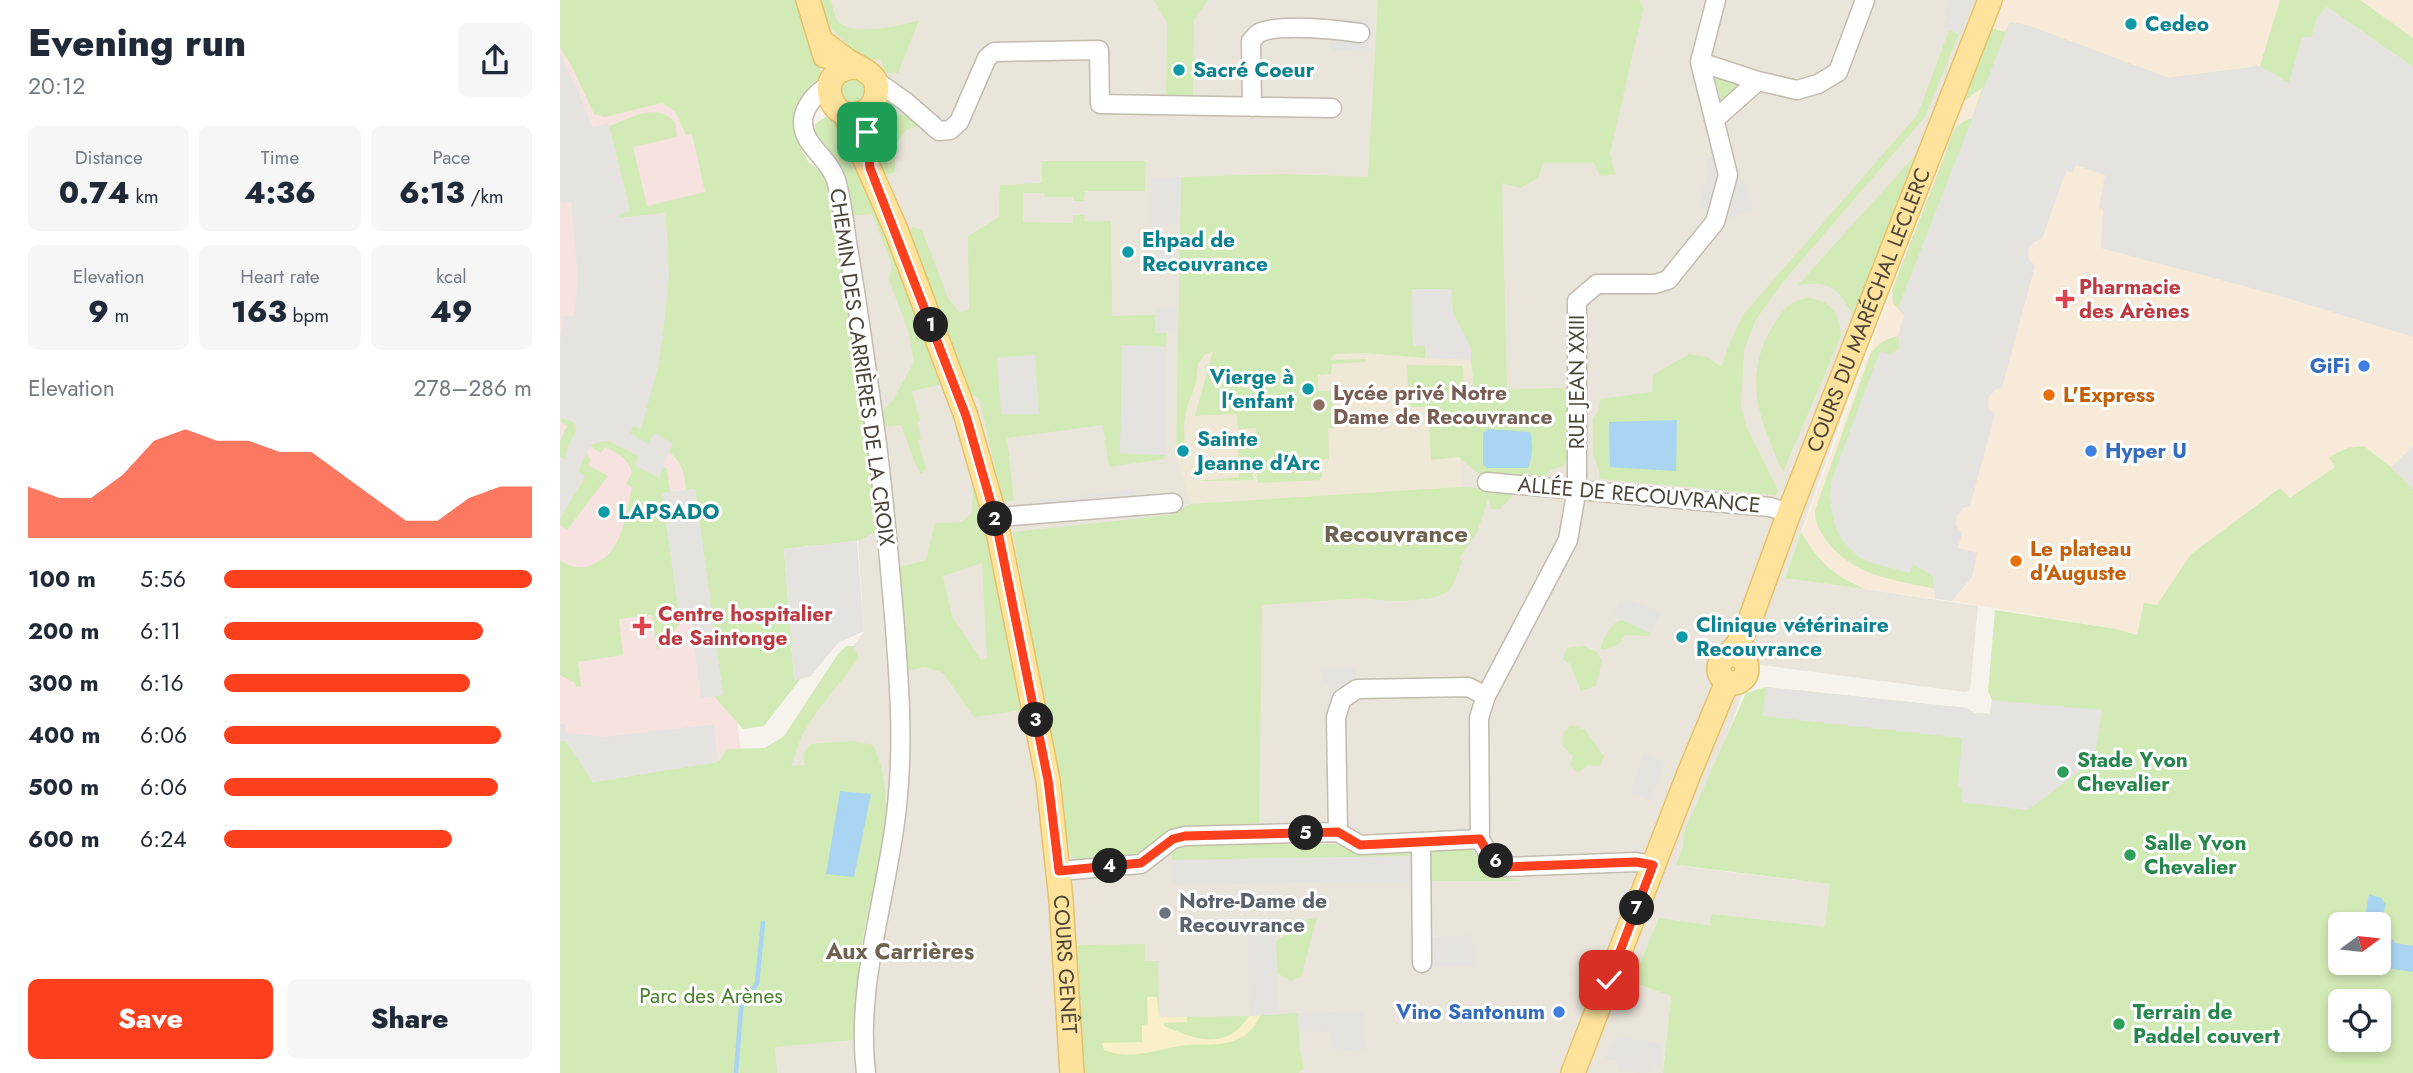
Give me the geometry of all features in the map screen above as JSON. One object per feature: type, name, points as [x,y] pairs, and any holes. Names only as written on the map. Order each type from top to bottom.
[{"type":"main road","points":[[808,0],[822,42],[830,82],[830,99],[842,112],[859,114],[872,106],[877,88],[866,74],[822,42]]},
{"type":"main road","name":"COURS DU MARÉCHAL LECLERC","points":[[1653,865],[1727,681],[1719,670],[1722,661],[1737,658],[1802,478],[1990,0]]},
{"type":"main road","points":[[830,82],[838,71],[847,67],[866,74]]},
{"type":"main road","name":"COURS GENÊT","points":[[870,168],[867,132],[872,106]]},
{"type":"main road","name":"COURS GENÊT","points":[[842,112],[870,168],[966,416],[995,517],[1048,780],[1059,871],[1072,1073]]},
{"type":"main road","points":[[1573,1073],[1653,865]]},
{"type":"street","name":"RUE JEAN XXIII","points":[[1577,488],[1577,300],[1597,284],[1655,284],[1668,280],[1715,222],[1728,175],[1700,62],[1716,0]]},
{"type":"street","points":[[1700,62],[1758,81],[1797,90],[1818,84],[1838,72],[1866,0]]},
{"type":"street","points":[[1252,107],[1251,41],[1259,33],[1325,28],[1360,33]]},
{"type":"street","points":[[866,74],[906,102],[939,131],[950,130],[958,121],[987,58],[993,52],[1099,50],[1100,104],[1332,108]]},
{"type":"street","points":[[1714,120],[1758,81]]},
{"type":"street","points":[[804,131],[804,113],[830,82]]},
{"type":"street","points":[[872,106],[906,102]]},
{"type":"street","points":[[804,131],[819,113],[842,112]]},
{"type":"street","name":"CHEMIN DES CARRIÈRES DE LA CROIX","points":[[804,131],[812,147],[826,158],[836,182],[854,283],[884,493],[897,643],[901,749],[897,806],[867,982],[864,1056],[866,1073]]},
{"type":"street","name":"ALLÉE DE RECOUVRANCE","points":[[1487,482],[1770,507],[1789,513]]},
{"type":"street","points":[[1577,488],[1568,540],[1486,696],[1479,718],[1480,839],[1489,855],[1504,867],[1636,862],[1653,865]]},
{"type":"street","points":[[1012,516],[1173,503]]},
{"type":"street","points":[[1338,832],[1336,717],[1342,699],[1357,689],[1468,687],[1486,696]]},
{"type":"street","points":[[1059,871],[1141,863],[1173,839],[1185,836],[1338,832],[1360,845],[1480,839]]},
{"type":"street","points":[[1422,843],[1422,962]]},
{"type":"shaded area","points":[[817,0],[1990,0],[1785,577],[1978,606],[1970,691],[1753,664],[1680,866],[1831,884],[1823,943],[1632,982],[1671,996],[1663,1073],[758,1073],[753,1044],[847,1021],[886,824],[791,766],[795,730],[864,631],[838,239]]},
{"type":"shaded area","points":[[1949,0],[1972,0],[1961,35],[1943,27]]},
{"type":"shaded area","points":[[2000,0],[2413,0],[2413,489],[2373,452],[2329,456],[2336,467],[2290,498],[2280,488],[2191,554],[2137,635],[2116,629],[1952,601],[1785,578]]},
{"type":"shaded area","points":[[2327,7],[2413,67],[2413,337],[2277,295],[2101,248],[2103,210],[2099,207],[2105,175],[2076,165],[2073,173],[2066,171],[2042,239],[2034,242],[2028,249],[2029,259],[2035,266],[2002,388],[1995,390],[1989,397],[1988,407],[1995,414],[1970,506],[1963,508],[1957,516],[1956,525],[1962,533],[1958,548],[1977,553],[1972,577],[1952,601],[1935,599],[1933,576],[1913,564],[1910,573],[1869,562],[1858,556],[1842,540],[1835,526],[1829,497],[1832,479],[1880,351],[1890,355],[1900,348],[1898,336],[1904,315],[1898,308],[2010,22],[2029,26],[2168,78],[2260,66],[2289,83],[2302,37],[2312,37],[2317,18]]},
{"type":"shaded area","points":[[1328,20],[1370,22],[1369,50],[1331,51],[1331,29]]},
{"type":"shaded area","name":"Centre hospitalier de Saintonge","points":[[560,25],[660,92],[693,118],[716,204],[703,481],[765,920],[560,945]]},
{"type":"shaded area","points":[[560,55],[593,128],[608,123],[630,211],[619,214],[620,218],[665,213],[669,275],[658,367],[641,429],[633,426],[630,433],[648,444],[654,433],[672,443],[659,477],[636,466],[638,455],[609,441],[594,443],[578,471],[585,477],[560,518],[560,457],[566,460],[566,451],[577,429],[574,422],[560,419],[560,341],[564,316],[574,316],[578,278],[571,202],[561,204],[560,198]]},
{"type":"shaded area","points":[[1723,152],[1726,184],[1741,180],[1754,210],[1715,222],[1717,214],[1698,206],[1708,171],[1705,160]]},
{"type":"shaded area","name":"Lycée privé Notre Dame de Recouvrance","points":[[1284,174],[1502,182],[1507,380],[1458,379],[1463,552],[1439,593],[1262,605],[1191,504],[1179,467],[1183,177]]},
{"type":"shaded area","points":[[1181,177],[1180,224],[1151,226],[1151,178]]},
{"type":"shaded area","points":[[1158,233],[1175,233],[1175,265],[1158,264]]},
{"type":"shaded area","points":[[1412,289],[1451,289],[1453,313],[1471,348],[1471,360],[1425,358],[1425,346],[1413,346]]},
{"type":"shaded area","points":[[1155,308],[1176,309],[1175,333],[1155,333]]},
{"type":"shaded area","points":[[1122,345],[1166,347],[1165,455],[1120,453]]},
{"type":"shaded area","points":[[1035,355],[1039,414],[1001,414],[997,358]]},
{"type":"shaded area","points":[[2413,446],[2413,489],[2391,467]]},
{"type":"shaded area","points":[[695,489],[723,695],[701,698],[690,613],[679,613],[662,493]]},
{"type":"shaded area","points":[[1133,489],[1136,506],[1038,514],[1036,501]]},
{"type":"shaded area","points":[[857,541],[864,631],[838,643],[810,677],[794,680],[784,549]]},
{"type":"shaded area","points":[[1626,598],[1661,613],[1651,633],[1614,616],[1619,601],[1624,603]]},
{"type":"shaded area","points":[[1355,667],[1357,689],[1339,708],[1329,709],[1328,683],[1322,682],[1321,668]]},
{"type":"shaded area","points":[[1766,687],[1966,708],[1975,713],[1990,714],[1992,700],[2102,710],[2094,760],[2025,810],[1962,802],[1962,790],[1958,785],[1962,738],[1763,716]]},
{"type":"shaded area","points":[[560,724],[564,724],[568,733],[606,737],[714,724],[718,762],[593,782],[566,741],[560,741]]},
{"type":"shaded area","points":[[1644,753],[1665,763],[1650,801],[1630,792]]},
{"type":"shaded area","points":[[1415,856],[1416,881],[1173,883],[1172,860]]},
{"type":"shaded area","points":[[1275,920],[1279,1014],[1249,1016],[1248,922]]},
{"type":"shaded area","points":[[1472,935],[1474,966],[1421,967],[1421,938]]},
{"type":"shaded area","points":[[1363,1011],[1365,1049],[1348,1051],[1332,1048],[1329,1031],[1299,1033],[1298,1013]]},
{"type":"shaded area","points":[[1614,1038],[1661,1042],[1661,1065],[1650,1064],[1648,1073],[1617,1071],[1617,1060],[1605,1060]]},
{"type":"green space","points":[[560,0],[795,0],[822,73],[806,100],[796,128],[798,143],[809,163],[824,174],[834,198],[850,297],[878,531],[857,541],[784,549],[794,680],[801,678],[764,726],[743,729],[714,696],[723,695],[695,489],[686,490],[682,469],[669,452],[672,443],[648,445],[630,433],[633,426],[641,428],[655,374],[664,322],[667,241],[665,213],[620,218],[619,214],[630,211],[609,126],[652,112],[667,116],[675,122],[677,137],[633,147],[647,206],[705,192],[692,134],[686,135],[675,111],[662,103],[605,117],[594,114],[560,47]]},
{"type":"green space","points":[[817,0],[831,0],[838,21],[853,28],[889,27],[919,20],[898,73],[885,72],[881,59],[864,61],[824,21]]},
{"type":"green space","points":[[1154,0],[1208,0],[1194,19],[1193,105],[1166,105],[1167,23]]},
{"type":"green space","points":[[1378,0],[1640,0],[1643,10],[1610,153],[1615,175],[1600,176],[1594,163],[1543,163],[1538,178],[1520,188],[1502,183],[1507,389],[1562,388],[1571,397],[1570,455],[1564,466],[1550,470],[1541,483],[1482,476],[1460,457],[1431,460],[1428,407],[1409,407],[1407,365],[1463,366],[1465,401],[1472,397],[1470,346],[1453,313],[1451,289],[1412,290],[1413,345],[1425,345],[1425,358],[1366,353],[1334,354],[1330,360],[1367,359],[1365,362],[1332,364],[1331,374],[1318,375],[1318,391],[1333,391],[1334,428],[1328,429],[1329,459],[1322,460],[1320,480],[1258,483],[1257,470],[1253,467],[1253,480],[1198,481],[1239,477],[1238,436],[1253,436],[1256,428],[1238,429],[1237,414],[1195,416],[1213,351],[1204,355],[1198,363],[1196,383],[1187,407],[1184,427],[1185,454],[1182,461],[1176,455],[1181,177],[1284,174],[1368,177]]},
{"type":"green space","points":[[2280,0],[2360,0],[2413,38],[2413,67],[2327,7],[2317,18],[2312,37],[2302,38],[2289,83],[2169,99],[2041,49],[1904,315],[1893,303],[1892,290],[1952,134],[1957,126],[1972,118],[1983,87],[1964,101],[1965,88],[1991,28],[2005,32],[2010,22],[2029,26],[2168,78],[2260,66]]},
{"type":"green space","points":[[1949,30],[1959,34],[1925,117],[1782,283],[1755,321],[1744,350],[1741,407],[1747,428],[1778,490],[1776,495],[1599,479],[1599,470],[1593,454],[1593,419],[1599,410],[1600,399],[1652,392],[1653,375],[1689,354],[1707,357],[1721,367],[1743,315],[1918,114]]},
{"type":"green space","points":[[1709,72],[1741,82],[1742,86],[1719,109]]},
{"type":"green space","points":[[853,78],[862,81],[865,90],[862,99],[853,102],[844,99],[841,90],[844,81]]},
{"type":"green space","points":[[891,113],[913,117],[920,126],[907,129],[895,146],[895,172],[884,175],[871,146],[880,125]]},
{"type":"green space","points":[[827,116],[832,116],[845,126],[943,384],[912,391],[920,421],[917,423],[921,439],[918,440],[926,469],[921,474],[901,425],[877,428],[878,416],[893,400],[914,362],[909,333],[889,280],[892,265],[872,214],[849,216],[815,138],[815,124]]},
{"type":"green space","points":[[1919,151],[1854,317],[1833,289],[1819,284],[1798,285]]},
{"type":"green space","points":[[1042,161],[1146,161],[1145,191],[1085,191],[1084,201],[1074,201],[1073,197],[1045,197],[1044,193],[1023,193],[1023,222],[1073,223],[1073,215],[1084,215],[1085,221],[1111,221],[1112,316],[1155,315],[1155,333],[1167,333],[1166,347],[1152,346],[1120,453],[1165,455],[1164,459],[1109,467],[1103,425],[1007,438],[1014,501],[1003,501],[979,398],[971,395],[955,367],[905,238],[912,227],[922,230],[948,298],[960,313],[969,309],[968,236],[999,217],[1000,185],[1042,183]]},
{"type":"green space","points":[[1809,298],[1829,305],[1839,321],[1841,336],[1783,472],[1761,417],[1756,382],[1758,364],[1763,345],[1784,310],[1796,301]]},
{"type":"green space","points":[[1898,336],[1965,341],[1899,339],[1900,348],[1890,355],[1910,573],[1912,563],[1933,576],[1935,589],[1875,575],[1848,562],[1826,540],[1816,519],[1815,510],[1870,355],[1882,342]]},
{"type":"green space","points":[[562,418],[574,422],[577,429],[567,451],[566,461],[560,457],[560,441],[567,426],[560,421]]},
{"type":"green space","points":[[601,440],[609,441],[639,456],[636,466],[659,477],[663,466],[667,469],[670,492],[662,494],[679,613],[690,612],[657,650],[652,615],[619,619],[623,655],[578,662],[581,686],[576,687],[575,683],[560,675],[560,561],[582,567],[592,565],[605,557],[622,530],[632,487],[626,484],[632,472],[625,460],[605,447],[601,453],[590,446]]},
{"type":"green space","name":"Stade Yvon Chevalier","points":[[2364,446],[2413,489],[2413,1073],[1663,1073],[1671,996],[1632,982],[1659,918],[1713,926],[1710,923],[1712,914],[1825,927],[1830,884],[1676,865],[1683,848],[1684,832],[1746,693],[1766,687],[1966,708],[1975,713],[1990,714],[1992,700],[1988,691],[1995,610],[2116,629],[2137,635],[2144,603],[2157,605],[2191,554],[2280,488],[2290,498],[2335,467],[2329,457],[2347,448]]},
{"type":"green space","points":[[586,453],[591,460],[588,465],[608,476],[567,530],[560,525],[560,518],[585,477],[578,471]]},
{"type":"green space","points":[[973,483],[979,485],[1023,710],[974,717],[943,673],[925,667],[907,671],[900,567],[926,560],[935,523],[962,522],[972,513]],"holes":[[[982,563],[987,659],[981,660],[952,617],[943,576]]]},
{"type":"green space","points":[[1462,487],[1495,490],[1513,495],[1500,509],[1492,509],[1488,499],[1477,533],[1460,557],[1462,563],[1447,592],[1419,600],[1364,598],[1262,605],[1259,823],[1174,828],[1144,857],[1095,862],[1076,859],[1071,855],[1068,844],[1064,841],[1013,532],[1170,515],[1191,504]]},
{"type":"green space","points":[[1801,532],[1827,566],[1865,589],[1785,578]]},
{"type":"green space","points":[[1622,620],[1651,633],[1648,636],[1625,635],[1619,644],[1605,650],[1600,649],[1611,628]]},
{"type":"green space","name":"Parc des Arènes","points":[[846,646],[854,646],[859,658],[802,735],[791,766],[805,765],[803,754],[810,744],[853,741],[873,745],[881,767],[885,790],[883,838],[862,946],[853,1040],[775,1047],[777,1073],[560,1073],[560,741],[566,741],[593,782],[718,762],[727,749],[765,748],[784,736]]},
{"type":"green space","points":[[1584,646],[1597,652],[1602,660],[1596,686],[1581,691],[1570,664],[1563,659],[1567,648]]},
{"type":"green space","points":[[1571,725],[1585,730],[1604,756],[1600,766],[1588,765],[1578,773],[1570,766],[1573,756],[1562,746],[1563,733]]},
{"type":"green space","points":[[1261,837],[1269,844],[1410,847],[1415,856],[1172,860],[1172,849],[1183,842]]},
{"type":"green space","points":[[1435,847],[1470,847],[1491,870],[1521,881],[1430,881],[1429,852]]},
{"type":"green space","points":[[1317,917],[1301,977],[1291,981],[1277,973],[1276,941],[1295,923]]},
{"type":"green space","points":[[1145,944],[1145,961],[1158,961],[1159,1017],[1298,1013],[1304,1069],[1298,1073],[1082,1073],[1074,945]]},
{"type":"sand","points":[[1147,997],[1157,997],[1159,1017],[1187,1017],[1187,1022],[1164,1023],[1164,1026],[1199,1038],[1221,1038],[1240,1027],[1249,1016],[1261,1015],[1247,1034],[1229,1042],[1185,1045],[1134,1054],[1104,1050],[1102,1043],[1142,1042],[1142,1025],[1148,1024]]},
{"type":"water","points":[[1677,420],[1676,471],[1610,467],[1609,422]]},
{"type":"water","points":[[1488,429],[1530,432],[1532,450],[1528,468],[1488,468],[1483,465],[1483,433]]},
{"type":"water","points":[[840,791],[871,794],[854,877],[826,874]]},
{"type":"water","points":[[2369,894],[2381,898],[2386,905],[2384,912],[2366,912]]},
{"type":"water","points":[[2391,940],[2413,946],[2413,972],[2391,969]]},
{"type":"waterway","points":[[736,1073],[741,1008],[757,983],[763,923]]},
{"type":"place","name":"Cedeo","points":[[2131,24]]},
{"type":"place","name":"Sacré Coeur","points":[[1179,70]]},
{"type":"place","name":"Ehpad de Recouvrance","points":[[1128,252]]},
{"type":"place","name":"Pharmacie des Arènes","points":[[2065,299]]},
{"type":"place","name":"GiFi","points":[[2364,366]]},
{"type":"place","name":"Vierge à l'enfant","points":[[1308,389]]},
{"type":"place","name":"L'Express","points":[[2049,395]]},
{"type":"place","name":"Lycée privé Notre Dame de Recouvrance","points":[[1319,405]]},
{"type":"place","name":"Sainte Jeanne d'Arc","points":[[1183,451]]},
{"type":"place","name":"Hyper U","points":[[2091,451]]},
{"type":"place","name":"LAPSADO","points":[[604,512]]},
{"type":"place","name":"Le plateau d'Auguste","points":[[2016,561]]},
{"type":"place","name":"Centre hospitalier de Saintonge","points":[[642,626]]},
{"type":"place","name":"Clinique vétérinaire Recouvrance","points":[[1682,637]]},
{"type":"place","name":"Stade Yvon Chevalier","points":[[2063,772]]},
{"type":"place","name":"Salle Yvon Chevalier","points":[[2130,855]]},
{"type":"place","name":"Notre-Dame de Recouvrance","points":[[1165,913]]},
{"type":"place","name":"Vino Santonum","points":[[1559,1012]]},
{"type":"place","name":"Terrain de Paddel couvert","points":[[2119,1024]]},
{"type":"district","name":"Recouvrance","points":[[1396,533]]},
{"type":"district","name":"Aux Carrières","points":[[900,951]]},
{"type":"route","points":[[867,132],[870,168],[966,416],[995,517],[1048,780],[1059,871],[1141,863],[1173,839],[1185,836],[1338,832],[1360,845],[1480,839],[1489,855],[1504,867],[1636,862],[1653,865],[1609,980]]}]
